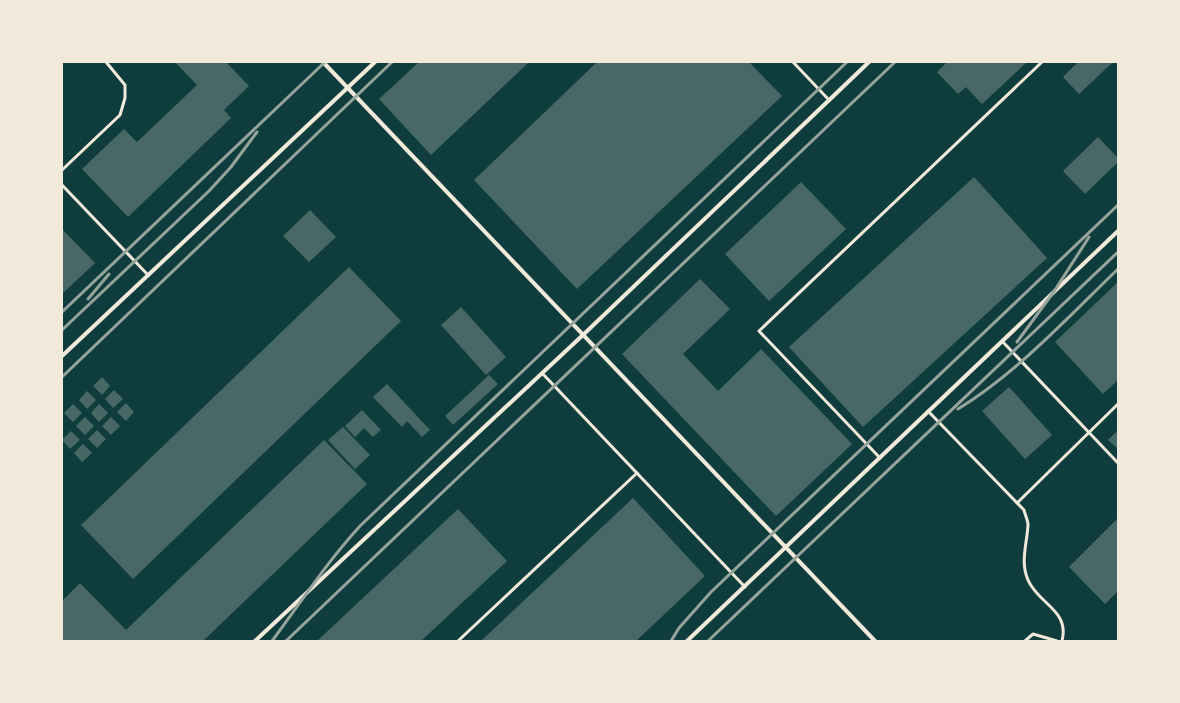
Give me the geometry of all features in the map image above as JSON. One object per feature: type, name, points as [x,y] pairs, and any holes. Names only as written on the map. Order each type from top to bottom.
[{"type":"street","points":[[323,62],[584,334],[875,641]]},
{"type":"street","points":[[62,356],[375,62]]},
{"type":"street","points":[[255,641],[584,334],[869,62]]},
{"type":"street","points":[[686,641],[745,587],[928,410],[1118,231]]},
{"type":"lane","points":[[62,170],[120,115],[125,98],[124,85],[106,62]]},
{"type":"lane","points":[[793,62],[829,100]]},
{"type":"lane","points":[[880,458],[759,331],[1042,62]]},
{"type":"lane","points":[[62,185],[148,275]]},
{"type":"lane","points":[[1002,341],[1118,463]]},
{"type":"lane","points":[[542,373],[745,587]]},
{"type":"lane","points":[[1016,502],[1118,404]]},
{"type":"lane","points":[[928,410],[1024,510],[1028,524],[1023,565],[1028,581],[1063,622],[1064,632],[1062,641]]},
{"type":"lane","points":[[458,641],[637,474]]},
{"type":"lane","points":[[1025,641],[1033,634],[1057,641]]},
{"type":"building","points":[[175,62],[226,62],[249,86],[224,110],[231,118],[128,217],[82,169],[124,129],[137,142],[197,85]]},
{"type":"building","points":[[419,62],[529,62],[431,155],[379,99]]},
{"type":"building","points":[[597,62],[749,62],[782,96],[577,289],[474,180]]},
{"type":"building","points":[[947,62],[1027,62],[982,104],[966,87],[958,94],[937,72]]},
{"type":"building","points":[[1078,62],[1113,62],[1079,94],[1063,77]]},
{"type":"building","points":[[1098,137],[1118,158],[1118,162],[1085,194],[1063,171]]},
{"type":"building","points":[[974,177],[1047,258],[863,427],[789,347]]},
{"type":"building","points":[[801,182],[846,229],[769,301],[725,254]]},
{"type":"building","points":[[310,210],[336,237],[309,262],[283,236]]},
{"type":"building","points":[[62,229],[95,263],[62,294]]},
{"type":"building","points":[[349,267],[401,321],[133,579],[81,525]]},
{"type":"building","points":[[700,279],[730,309],[683,354],[718,391],[761,349],[852,444],[776,516],[622,354]]},
{"type":"building","points":[[1118,282],[1118,380],[1103,394],[1055,342]]},
{"type":"building","points":[[461,307],[506,357],[486,375],[441,325]]},
{"type":"building","points":[[489,375],[498,384],[453,425],[445,416]]},
{"type":"building","points":[[102,377],[110,386],[102,395],[93,386]]},
{"type":"building","points":[[387,384],[430,430],[422,437],[407,421],[402,427],[373,397]]},
{"type":"building","points":[[1009,387],[1052,435],[1025,459],[982,411]]},
{"type":"building","points":[[114,390],[123,399],[113,408],[105,399]]},
{"type":"building","points":[[87,391],[96,400],[87,409],[79,400]]},
{"type":"building","points":[[126,403],[134,412],[126,421],[117,412]]},
{"type":"building","points":[[73,404],[82,413],[73,422],[64,413]]},
{"type":"building","points":[[99,404],[108,413],[99,422],[91,413]]},
{"type":"building","points":[[362,410],[381,430],[373,437],[364,428],[355,437],[345,426]]},
{"type":"building","points":[[85,417],[94,426],[85,435],[76,426]]},
{"type":"building","points":[[111,417],[120,426],[111,435],[102,426]]},
{"type":"building","points":[[343,427],[370,455],[355,469],[328,440]]},
{"type":"building","points":[[97,430],[106,439],[97,448],[88,439]]},
{"type":"building","points":[[1118,430],[1118,449],[1108,440]]},
{"type":"building","points":[[71,431],[80,440],[70,449],[62,440]]},
{"type":"building","points":[[324,440],[367,484],[203,641],[62,641],[62,601],[80,583],[126,630]]},
{"type":"building","points":[[83,444],[92,453],[82,462],[74,453]]},
{"type":"building","points":[[633,498],[705,576],[636,641],[481,641]]},
{"type":"building","points":[[458,509],[507,561],[421,641],[317,641]]},
{"type":"building","points":[[1118,518],[1118,591],[1105,604],[1069,567]]},
{"type":"railway","points":[[62,312],[325,62]]},
{"type":"railway","points":[[62,377],[392,62]]},
{"type":"railway","points":[[272,641],[325,568],[360,526],[847,62]]},
{"type":"railway","points":[[286,641],[895,62]]},
{"type":"railway","points":[[62,330],[209,191],[231,167],[257,132]]},
{"type":"railway","points":[[671,641],[679,628],[711,592],[1118,205]]},
{"type":"railway","points":[[1017,342],[1055,290],[1089,237]]},
{"type":"railway","points":[[708,641],[1118,252]]},
{"type":"railway","points":[[958,409],[1022,361],[1118,269]]},
{"type":"railway","points":[[88,299],[109,274]]}]
